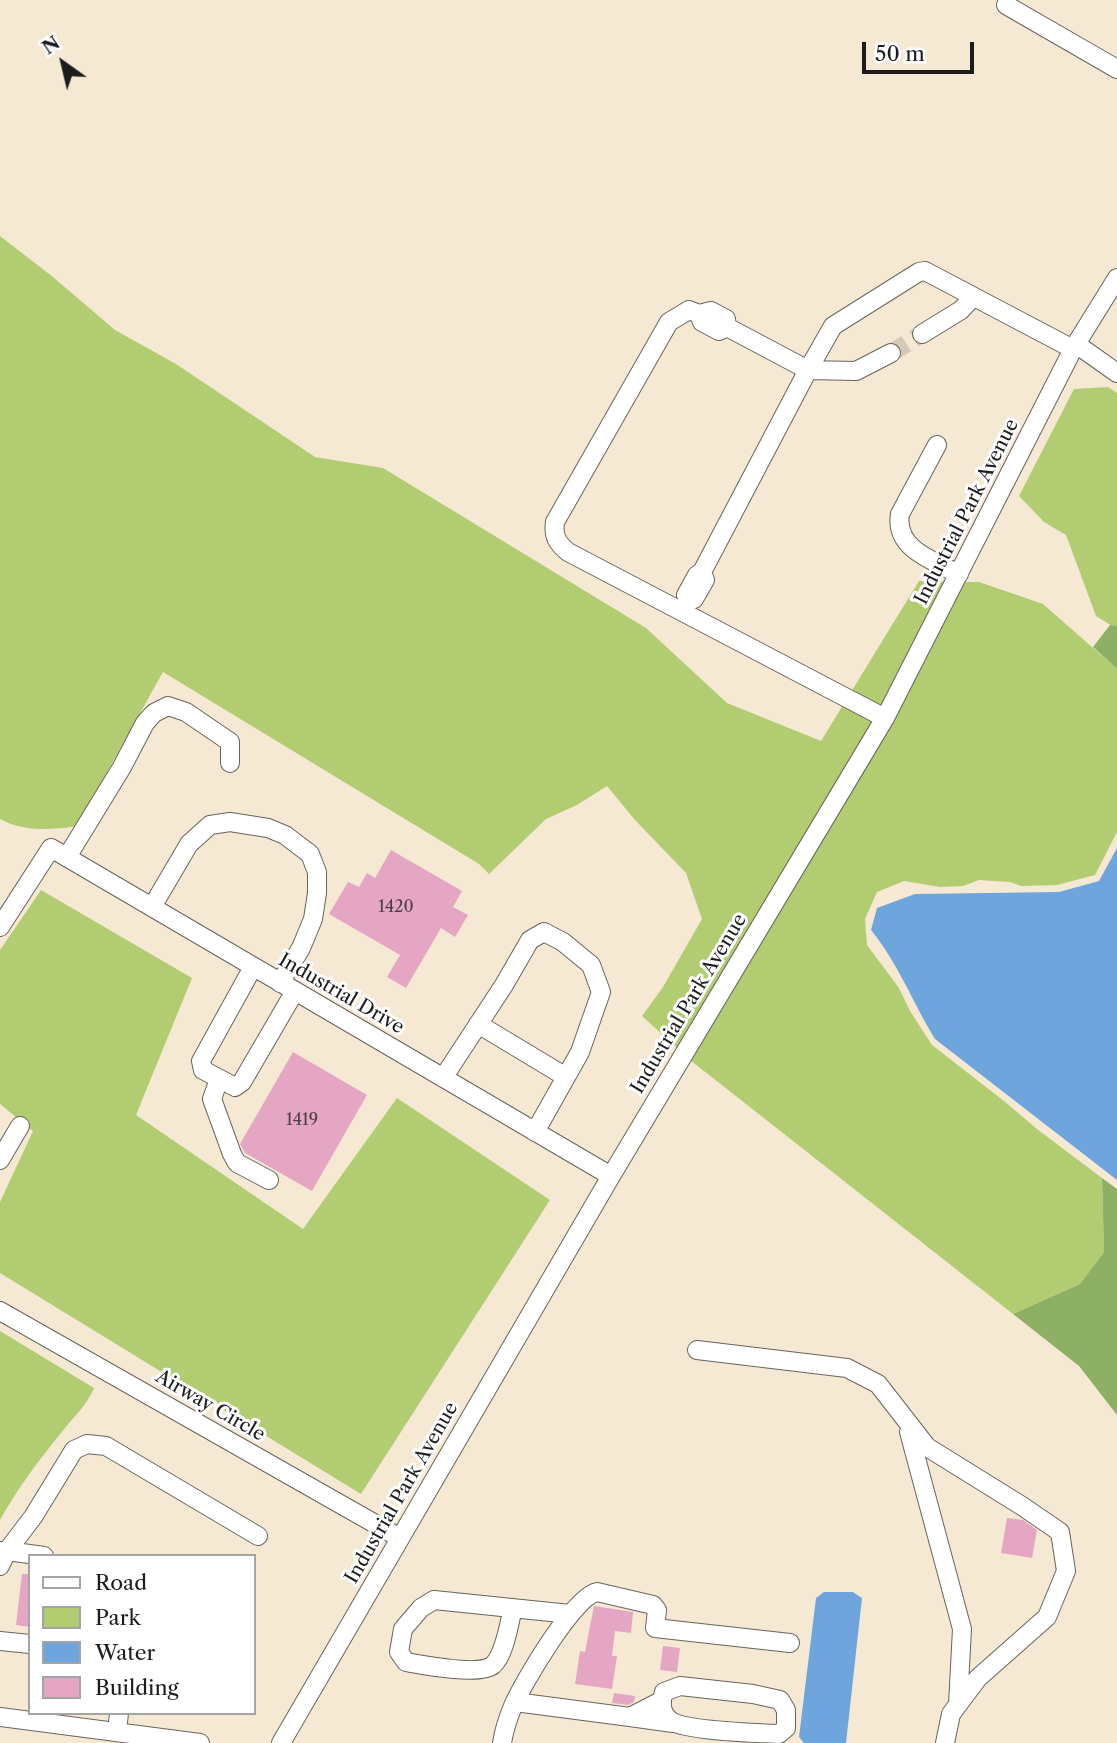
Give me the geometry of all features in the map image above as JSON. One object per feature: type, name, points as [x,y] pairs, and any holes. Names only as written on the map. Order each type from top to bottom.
[{"type":"street","points":[[1006,5],[1117,69]]},
{"type":"street","points":[[685,606],[689,588],[696,575],[702,572],[833,326],[919,272],[925,271],[1075,347],[1117,373]]},
{"type":"street","name":"Industrial Park Avenue","points":[[281,1743],[611,1176],[885,718],[1075,347],[1117,278]]},
{"type":"street","points":[[922,334],[961,310],[974,297]]},
{"type":"street","points":[[885,718],[685,606],[568,552],[556,540],[554,531],[555,522],[669,322],[689,310],[699,314],[702,323],[719,331],[727,327],[808,370],[856,371],[891,354]]},
{"type":"street","points":[[937,445],[900,514],[898,523],[904,538],[915,551],[959,574]]},
{"type":"street","points":[[67,858],[145,723],[154,713],[168,706],[186,712],[230,742],[230,763]]},
{"type":"street","points":[[152,907],[189,844],[210,825],[230,822],[268,828],[285,835],[310,854],[317,872],[313,919],[288,987],[242,1082],[234,1087],[203,1070],[201,1061],[253,967]]},
{"type":"street","name":"Industrial Drive","points":[[5,906],[51,848],[611,1176]]},
{"type":"street","points":[[0,926],[5,906]]},
{"type":"street","points":[[443,1078],[530,940],[544,932],[563,942],[591,965],[601,992],[580,1052],[536,1132]]},
{"type":"street","points":[[478,1024],[566,1077]]},
{"type":"street","points":[[219,1079],[212,1099],[232,1154],[237,1163],[269,1180]]},
{"type":"street","points":[[0,1160],[20,1126]]},
{"type":"street","name":"Airway Circle","points":[[0,1311],[400,1538]]},
{"type":"street","points":[[697,1350],[847,1368],[878,1384],[927,1447],[1060,1532],[1066,1571],[1047,1617],[978,1678],[951,1714],[945,1743]]},
{"type":"street","points":[[907,1422],[962,1629],[958,1704]]},
{"type":"street","points":[[2,1556],[33,1517],[74,1450],[87,1444],[106,1446],[258,1536]]},
{"type":"street","points":[[2,1556],[28,1556]]},
{"type":"street","points":[[502,1743],[505,1726],[515,1702],[570,1614],[590,1593],[597,1592],[653,1605],[657,1609],[655,1628],[790,1643]]},
{"type":"street","points":[[513,1608],[504,1645],[493,1664],[480,1670],[406,1662],[400,1652],[403,1629],[421,1608],[434,1600],[513,1608],[570,1614]]},
{"type":"street","points":[[0,1641],[28,1644]]},
{"type":"street","points":[[515,1702],[673,1723],[729,1738],[779,1734],[786,1728],[786,1710],[780,1700],[680,1686],[664,1692],[661,1701],[663,1712],[673,1723]]},
{"type":"street","points":[[630,1717],[661,1701]]},
{"type":"street","points":[[117,1732],[119,1715]]},
{"type":"street","points":[[0,1717],[200,1743]]},
{"type":"green space","points":[[0,236],[115,330],[176,364],[315,457],[383,468],[646,628],[727,703],[821,741],[919,581],[945,582],[878,713],[677,1048],[642,1016],[663,987],[702,919],[686,873],[635,820],[607,786],[577,805],[546,819],[489,874],[479,864],[163,672],[77,826],[37,829],[0,819]]},
{"type":"green space","points":[[1108,387],[1117,393],[1117,629],[1096,616],[1066,535],[1044,522],[1019,496],[1074,389]]},
{"type":"green space","points":[[964,582],[979,582],[1043,604],[1117,669],[1117,832],[1095,875],[1057,885],[1021,886],[1010,882],[979,880],[963,886],[940,887],[904,881],[877,892],[865,919],[867,945],[899,988],[932,1045],[1102,1178],[1104,1252],[1080,1284],[1013,1314],[690,1060],[892,724]]},
{"type":"green space","points":[[1110,625],[1117,626],[1117,669],[1093,647]]},
{"type":"green space","points":[[41,890],[192,978],[136,1115],[303,1229],[397,1098],[550,1200],[361,1494],[0,1273],[0,1202],[33,1131],[0,1104],[0,950]]},
{"type":"green space","points":[[1102,1178],[1117,1189],[1117,1415],[1079,1366],[1013,1314],[1080,1284],[1104,1252]]},
{"type":"green space","points":[[0,1331],[94,1388],[83,1407],[29,1475],[0,1520]]},
{"type":"water","points":[[1117,848],[1117,1180],[935,1039],[897,969],[871,930],[877,908],[915,894],[1059,892],[1099,881]]},
{"type":"water","points":[[824,1592],[853,1592],[862,1598],[846,1743],[804,1743],[799,1737],[816,1598]]},
{"type":"building","points":[[391,850],[462,891],[453,907],[468,915],[455,937],[441,928],[406,988],[387,977],[400,955],[329,914],[348,882],[359,887],[367,873],[375,878]]},
{"type":"building","points":[[293,1052],[367,1095],[312,1191],[245,1153],[240,1144]]},
{"type":"building","points":[[1007,1518],[1023,1520],[1037,1530],[1032,1558],[1001,1553]]},
{"type":"building","points":[[22,1574],[28,1574],[28,1627],[16,1625]]},
{"type":"building","points":[[594,1606],[633,1612],[631,1633],[615,1631],[612,1656],[617,1656],[612,1689],[575,1684],[580,1651],[585,1652]]},
{"type":"building","points":[[663,1646],[680,1648],[677,1672],[660,1670]]},
{"type":"building","points":[[614,1693],[635,1696],[634,1702],[628,1705],[612,1703]]},
{"type":"tunnel","points":[[891,353],[922,334]]}]
